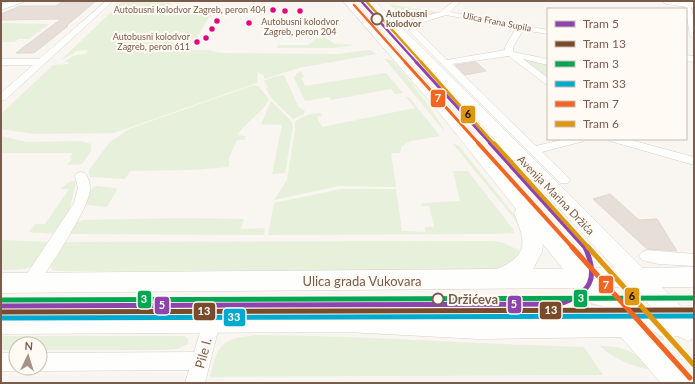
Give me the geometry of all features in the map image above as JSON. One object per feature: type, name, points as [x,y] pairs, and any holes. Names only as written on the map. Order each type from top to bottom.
[{"type":"main road","points":[[348,1],[442,107],[584,279],[679,383]]},
{"type":"main road","name":"Avenija Marina Držića","points":[[370,1],[404,30],[636,277],[690,328]]},
{"type":"main road","points":[[485,280],[501,277],[519,270],[527,263],[532,252],[534,245],[531,231],[513,192]]},
{"type":"main road","name":"Ulica grada Vukovara","points":[[1,283],[694,277]]},
{"type":"main road","points":[[1,323],[347,321],[479,327],[627,325],[690,328]]},
{"type":"street","points":[[1,7],[22,1]]},
{"type":"street","points":[[1,98],[110,1]]},
{"type":"street","points":[[404,30],[401,26],[446,13],[458,1]]},
{"type":"street","points":[[666,1],[690,5],[694,36]]},
{"type":"street","name":"Ulica Frana Supila","points":[[446,13],[547,32]]},
{"type":"street","points":[[509,53],[509,47],[520,26]]},
{"type":"street","name":"Avenija Marina Držića","points":[[404,30],[445,63],[564,180]]},
{"type":"street","points":[[509,53],[547,82]]},
{"type":"street","points":[[445,63],[509,53],[547,62]]},
{"type":"street","points":[[1,62],[41,62]]},
{"type":"street","points":[[534,150],[576,140]]},
{"type":"street","points":[[618,140],[694,160]]},
{"type":"street","points":[[30,283],[80,204],[84,188],[81,176]]},
{"type":"street","points":[[647,256],[694,260]]},
{"type":"street","name":"Pile I.","points":[[195,383],[211,322]]},
{"type":"street","points":[[48,362],[201,362]]},
{"type":"green space","points":[[122,1],[171,3],[163,13],[212,13],[196,38],[192,39],[188,45],[191,46],[188,50],[209,50],[220,53],[338,54],[369,50],[376,54],[299,68],[264,79],[264,76],[258,72],[257,83],[114,133],[35,134],[1,129],[1,114],[53,65],[68,64],[69,62],[64,62],[69,58],[80,54],[86,54],[88,50],[76,51],[61,60],[111,12],[133,12],[112,11]]},
{"type":"green space","points":[[389,4],[436,12],[436,13],[408,21]]},
{"type":"green space","points":[[2,23],[49,24],[29,39],[19,39],[14,42],[1,42]]},
{"type":"green space","points":[[324,37],[335,44],[355,45],[334,48],[277,48],[279,45],[309,45],[316,38],[323,39]]},
{"type":"green space","points":[[521,58],[547,64],[547,79]]},
{"type":"green space","points":[[385,59],[391,60],[403,72],[429,107],[445,132]]},
{"type":"green space","points":[[301,71],[304,77],[301,78],[305,86],[386,73],[403,93],[395,94],[391,89],[331,100],[329,97],[305,101],[294,78],[297,73]]},
{"type":"green space","points":[[284,75],[298,106],[305,111],[303,115],[293,119],[272,99],[266,89],[268,87],[264,81],[273,77]]},
{"type":"green space","points":[[254,85],[259,87],[269,99],[262,110],[245,125],[238,135],[246,136],[244,140],[237,140],[229,158],[229,167],[194,170],[130,171],[125,179],[90,177],[89,170],[110,142],[129,129]]},
{"type":"green space","points":[[406,97],[409,97],[440,136],[411,141],[402,146],[400,153],[391,153],[396,187],[339,186],[274,200],[287,180],[295,122],[307,115],[320,113],[322,116],[317,117],[322,127],[415,108]]},
{"type":"green space","points":[[271,101],[292,122],[293,126],[285,173],[272,174],[282,125],[261,124]]},
{"type":"green space","points":[[1,136],[27,142],[81,141],[91,144],[91,151],[82,164],[67,165],[72,159],[70,157],[73,153],[1,153]]},
{"type":"green space","points":[[453,144],[459,146],[524,227],[522,232],[517,222]]},
{"type":"green space","points":[[453,171],[468,171],[513,229],[514,233],[268,235],[274,203],[341,189],[396,189],[402,231],[425,232],[425,227],[434,227],[429,206],[421,206],[423,203],[460,201]]},
{"type":"green space","points":[[71,181],[76,181],[70,209],[55,234],[29,232],[35,224],[45,224],[69,189],[60,189]]},
{"type":"green space","points":[[96,186],[116,188],[117,190],[107,207],[88,205],[86,202],[87,192]]},
{"type":"green space","points":[[183,218],[244,219],[241,229],[265,228],[264,235],[68,234],[76,223],[83,220]]},
{"type":"green space","points":[[1,240],[50,242],[40,258],[32,266],[20,269],[1,270]]},
{"type":"green space","points":[[493,241],[504,243],[524,253],[498,270],[56,271],[52,270],[50,263],[63,243],[69,242]]},
{"type":"green space","points":[[257,335],[584,347],[603,375],[210,377],[216,357],[223,345],[236,338]]},
{"type":"green space","points":[[1,336],[8,336],[8,350],[1,350]]},
{"type":"green space","points":[[48,336],[185,336],[188,339],[188,344],[177,349],[48,350]]},
{"type":"green space","points":[[600,346],[616,347],[630,351],[654,370],[639,367],[618,359]]},
{"type":"building","points":[[63,1],[96,1],[34,53],[16,53],[61,19],[1,20],[1,14],[20,6],[56,6]]},
{"type":"building","points":[[476,62],[486,71],[465,75],[455,65]]},
{"type":"building","points":[[610,194],[639,220],[657,219],[677,251],[647,249],[593,199]]},
{"type":"tram line","name":"5","points":[[1,306],[560,304],[580,295],[586,289],[592,275],[592,266],[584,246],[361,1]]},
{"type":"tram line","name":"6","points":[[366,1],[694,365]]},
{"type":"tram line","name":"7","points":[[354,5],[690,378]]},
{"type":"tram line","points":[[603,298],[630,306],[655,322]]},
{"type":"tram line","name":"3","points":[[1,300],[694,298]]},
{"type":"tram line","points":[[591,304],[611,309],[630,317],[663,339]]},
{"type":"tram line","name":"13","points":[[1,312],[694,310]]},
{"type":"tram line","name":"33","points":[[1,318],[694,316]]},
{"type":"place","name":"Autobusni kolodvor Zagreb, peron 404","points":[[273,10]]},
{"type":"place","name":"Autobusni kolodvor Zagreb, peron 204","points":[[300,11]]},
{"type":"place","name":"Autobusni kolodvor","points":[[377,19]]},
{"type":"place","name":"Autobusni kolodvor Zagreb, peron 611","points":[[197,42]]},
{"type":"place","name":"Držićeva","points":[[438,299]]}]
